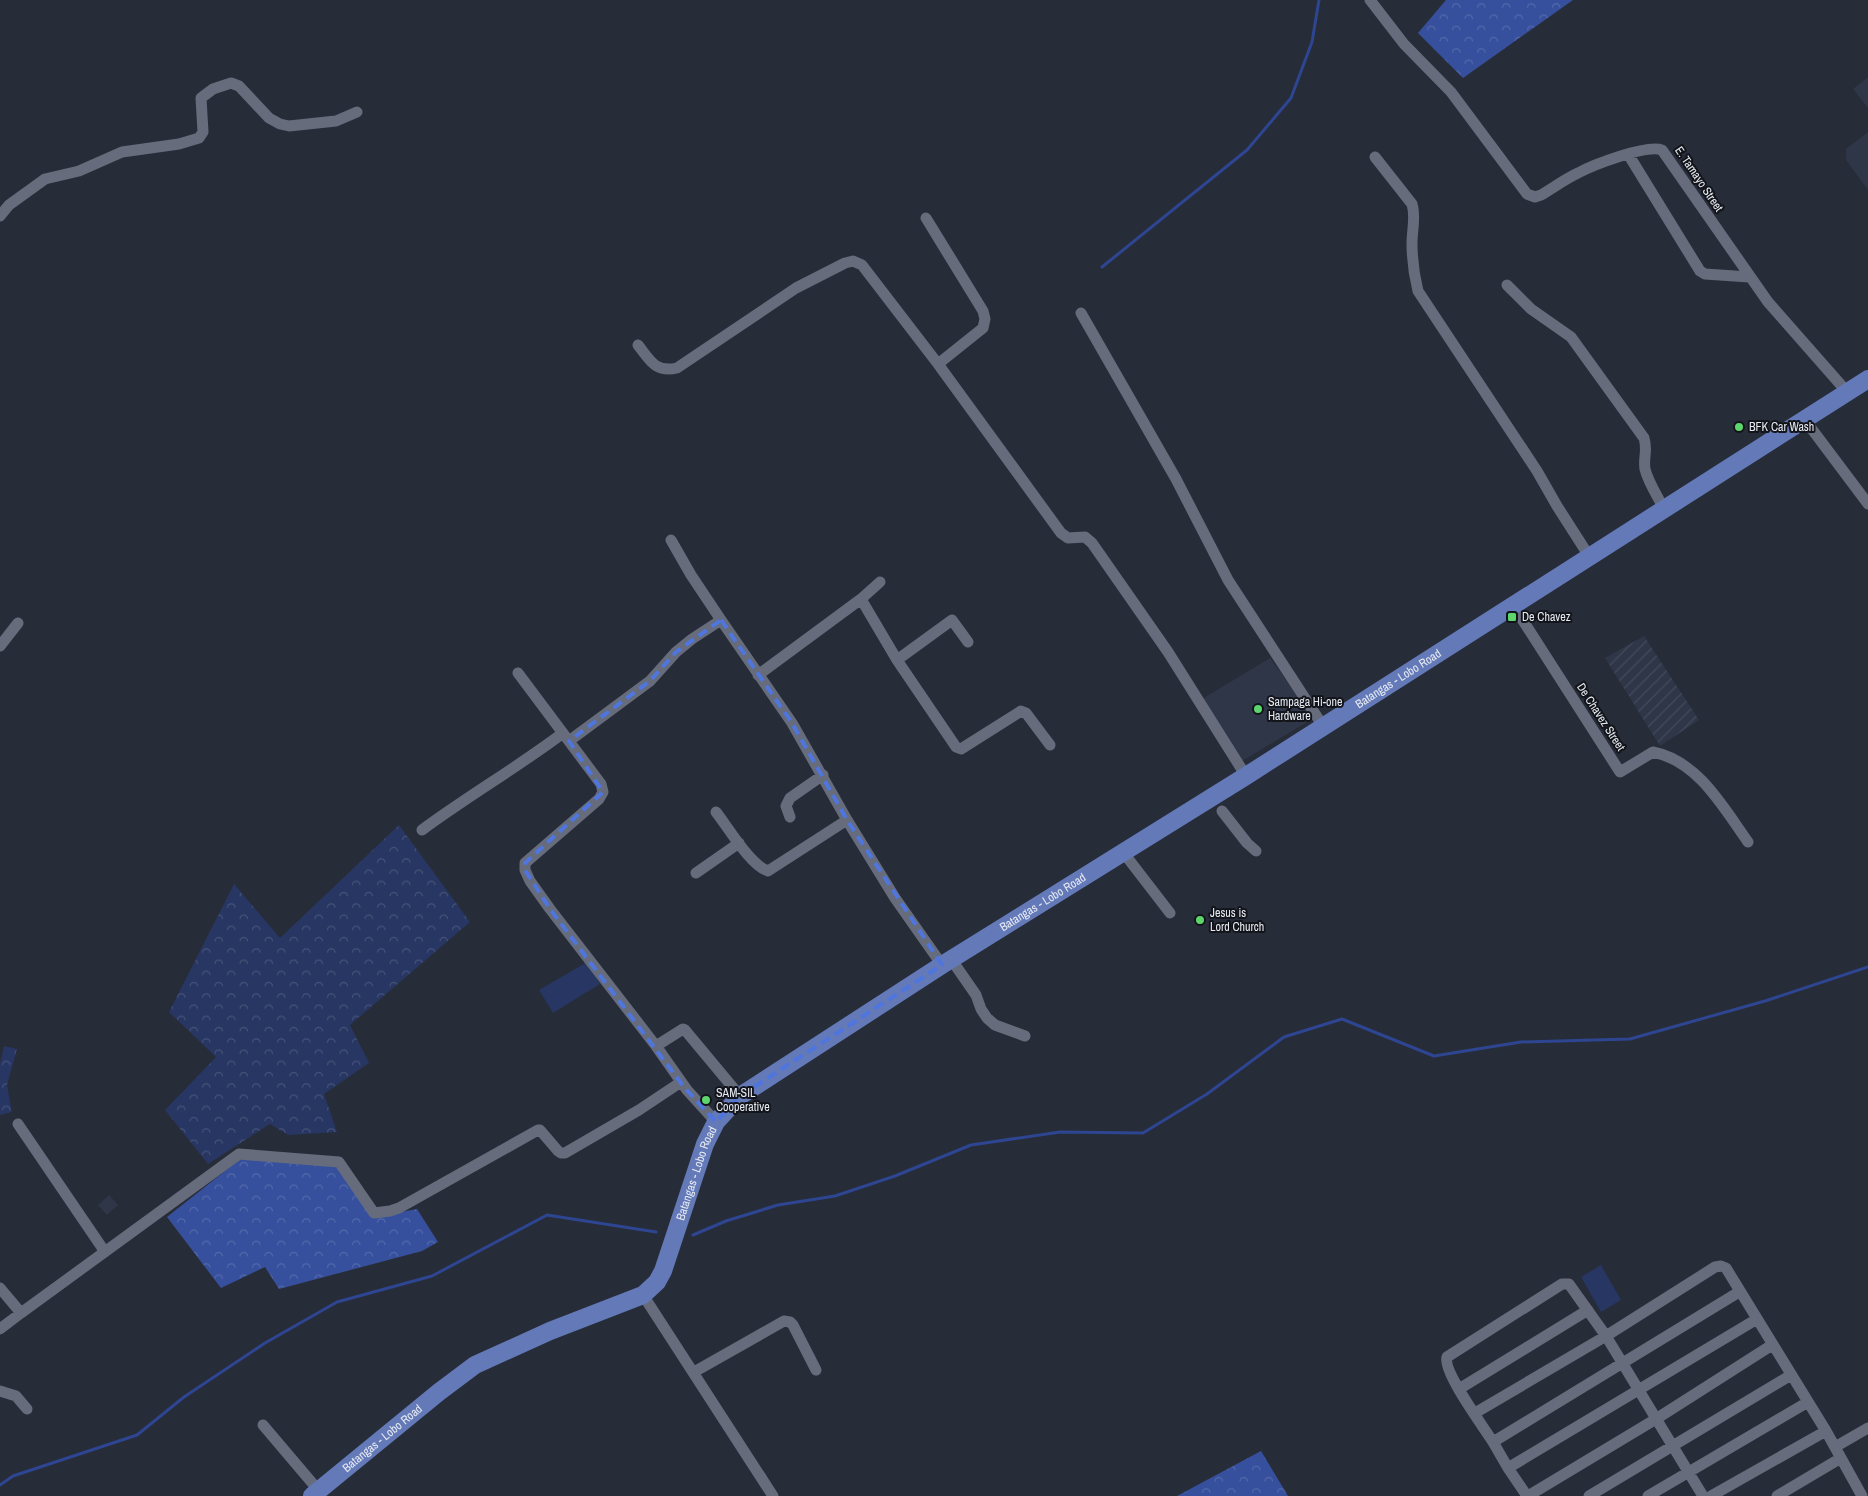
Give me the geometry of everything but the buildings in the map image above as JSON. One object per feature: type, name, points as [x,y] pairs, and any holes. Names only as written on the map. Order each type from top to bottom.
[{"type":"main road","name":"Batangas - Lobo Road","points":[[315,1493],[432,1398],[476,1365],[550,1331],[643,1295],[657,1282],[663,1271],[705,1144],[716,1122],[740,1096],[947,962],[1123,852],[1217,804],[1246,776],[1868,380]]},
{"type":"street","name":"E. Tamayo Street","points":[[1370,0],[1404,44],[1451,92],[1527,194],[1534,197],[1541,195],[1578,173],[1628,154],[1653,148],[1662,150],[1768,302],[1848,393]]},
{"type":"street","points":[[0,216],[9,205],[45,179],[79,171],[122,152],[179,144],[198,138],[203,132],[201,98],[213,89],[231,83],[239,86],[269,118],[280,124],[289,126],[336,121],[357,112]]},
{"type":"street","points":[[1628,154],[1700,271],[1705,274],[1749,277]]},
{"type":"street","points":[[1375,158],[1412,204],[1414,212],[1413,268],[1418,290],[1537,471],[1589,556]]},
{"type":"street","points":[[926,218],[983,311],[985,319],[983,328],[938,364]]},
{"type":"street","points":[[638,345],[656,367],[667,370],[677,368],[796,288],[845,263],[853,261],[862,265],[938,364],[1061,533],[1068,538],[1084,537],[1092,543],[1168,652],[1246,776]]},
{"type":"street","points":[[1507,285],[1531,309],[1571,337],[1644,438],[1647,448],[1646,471],[1664,509]]},
{"type":"street","points":[[1081,313],[1176,479],[1228,580],[1282,666],[1323,726]]},
{"type":"street","points":[[1805,420],[1868,504]]},
{"type":"street","points":[[671,540],[721,620],[792,723],[847,820],[895,898],[976,995],[987,1018],[995,1025],[1024,1036]]},
{"type":"street","points":[[758,675],[861,599],[880,582]]},
{"type":"street","points":[[861,599],[897,660],[956,747],[961,749],[1021,711],[1026,713],[1050,745]]},
{"type":"street","name":"De Chavez Street","points":[[1513,605],[1620,772],[1653,752],[1667,755],[1705,782],[1748,842]]},
{"type":"street","points":[[422,830],[465,799],[566,737],[650,680],[676,652],[721,620]]},
{"type":"street","points":[[897,660],[952,620],[968,642]]},
{"type":"street","points":[[0,646],[18,623]]},
{"type":"street","points":[[518,672],[601,784],[603,792],[599,799],[525,863],[525,870],[530,881],[550,910],[656,1046],[698,1104],[716,1122]]},
{"type":"street","points":[[790,817],[786,808],[790,798],[823,775]]},
{"type":"street","points":[[1217,804],[1256,851]]},
{"type":"street","points":[[716,812],[738,843],[759,866],[768,871],[847,820]]},
{"type":"street","points":[[696,873],[738,843]]},
{"type":"street","points":[[1123,852],[1170,913]]},
{"type":"street","points":[[656,1046],[683,1029],[685,1030],[740,1096]]},
{"type":"street","points":[[0,1329],[239,1154],[339,1162],[374,1213],[386,1212],[399,1208],[538,1130],[561,1153],[565,1152],[639,1110],[681,1082]]},
{"type":"street","points":[[18,1124],[105,1252]]},
{"type":"street","points":[[1475,1413],[1606,1336],[1715,1267],[1721,1266],[1726,1268],[1739,1292],[1757,1318],[1826,1431],[1862,1496]]},
{"type":"street","points":[[1703,1496],[1656,1419],[1640,1390],[1621,1363],[1606,1336],[1573,1288],[1568,1284],[1562,1284],[1447,1357],[1446,1366],[1459,1389],[1508,1468],[1528,1496],[1656,1419],[1772,1345]]},
{"type":"street","points":[[0,1288],[21,1313]]},
{"type":"street","points":[[1493,1442],[1739,1292]]},
{"type":"street","points":[[643,1295],[773,1496]]},
{"type":"street","points":[[1459,1389],[1588,1310]]},
{"type":"street","points":[[1508,1468],[1757,1318]]},
{"type":"street","points":[[694,1372],[784,1321],[790,1322],[793,1325],[816,1370]]},
{"type":"street","points":[[1589,1496],[1791,1375]]},
{"type":"street","points":[[0,1391],[16,1396],[27,1409]]},
{"type":"street","points":[[1648,1496],[1808,1402]]},
{"type":"street","points":[[263,1425],[315,1493]]},
{"type":"street","points":[[1711,1496],[1826,1431]]},
{"type":"street","points":[[1835,1447],[1866,1433]]},
{"type":"street","points":[[1777,1496],[1841,1458]]},
{"type":"highlighted area","points":[[721,620],[792,723],[847,820],[942,965],[740,1096],[716,1122],[684,1087],[550,909],[525,870],[525,863],[603,792],[569,741],[650,681],[676,652]]},
{"type":"shaded area","points":[[1868,77],[1868,108],[1853,89]]},
{"type":"shaded area","points":[[1868,132],[1868,190],[1846,160],[1846,149]]},
{"type":"shaded area","points":[[1644,636],[1699,720],[1660,746],[1605,658]]},
{"type":"shaded area","name":"Sampaga Hi-one Hardware","points":[[1270,658],[1314,718],[1242,761],[1202,699]]},
{"type":"shaded area","points":[[109,1195],[118,1205],[107,1215],[98,1205]]},
{"type":"green space","points":[[1446,0],[1573,0],[1463,78],[1418,33]]},
{"type":"green space","points":[[399,825],[470,922],[350,1025],[369,1063],[324,1094],[337,1132],[288,1135],[270,1124],[208,1164],[165,1110],[216,1057],[169,1012],[234,884],[280,938]]},
{"type":"green space","points":[[587,962],[600,984],[553,1013],[539,990]]},
{"type":"green space","points":[[4,1046],[17,1049],[7,1085],[12,1112],[0,1115],[0,1063]]},
{"type":"green space","points":[[244,1156],[338,1162],[375,1214],[417,1209],[438,1242],[422,1251],[279,1289],[265,1267],[221,1288],[167,1217]]},
{"type":"green space","points":[[1601,1265],[1621,1300],[1601,1312],[1581,1277]]},
{"type":"green space","points":[[1261,1451],[1288,1496],[1177,1496]]},
{"type":"waterway","points":[[1102,267],[1247,150],[1291,98],[1312,42],[1319,0]]},
{"type":"waterway","points":[[693,1235],[726,1221],[778,1205],[835,1196],[895,1176],[971,1145],[1060,1132],[1143,1133],[1207,1094],[1284,1037],[1342,1019],[1434,1056],[1521,1042],[1630,1039],[1765,1001],[1868,967]]},
{"type":"waterway","points":[[0,1485],[13,1476],[137,1435],[184,1397],[265,1343],[337,1302],[432,1276],[547,1215],[656,1232]]},
{"type":"place","name":"BFK Car Wash","points":[[1739,427]]},
{"type":"place","name":"De Chavez","points":[[1512,617]]},
{"type":"place","name":"Sampaga Hi-one Hardware","points":[[1258,709]]},
{"type":"place","name":"Jesus is Lord Church","points":[[1200,920]]},
{"type":"place","name":"SAM-SIL Cooperative","points":[[706,1100]]}]
